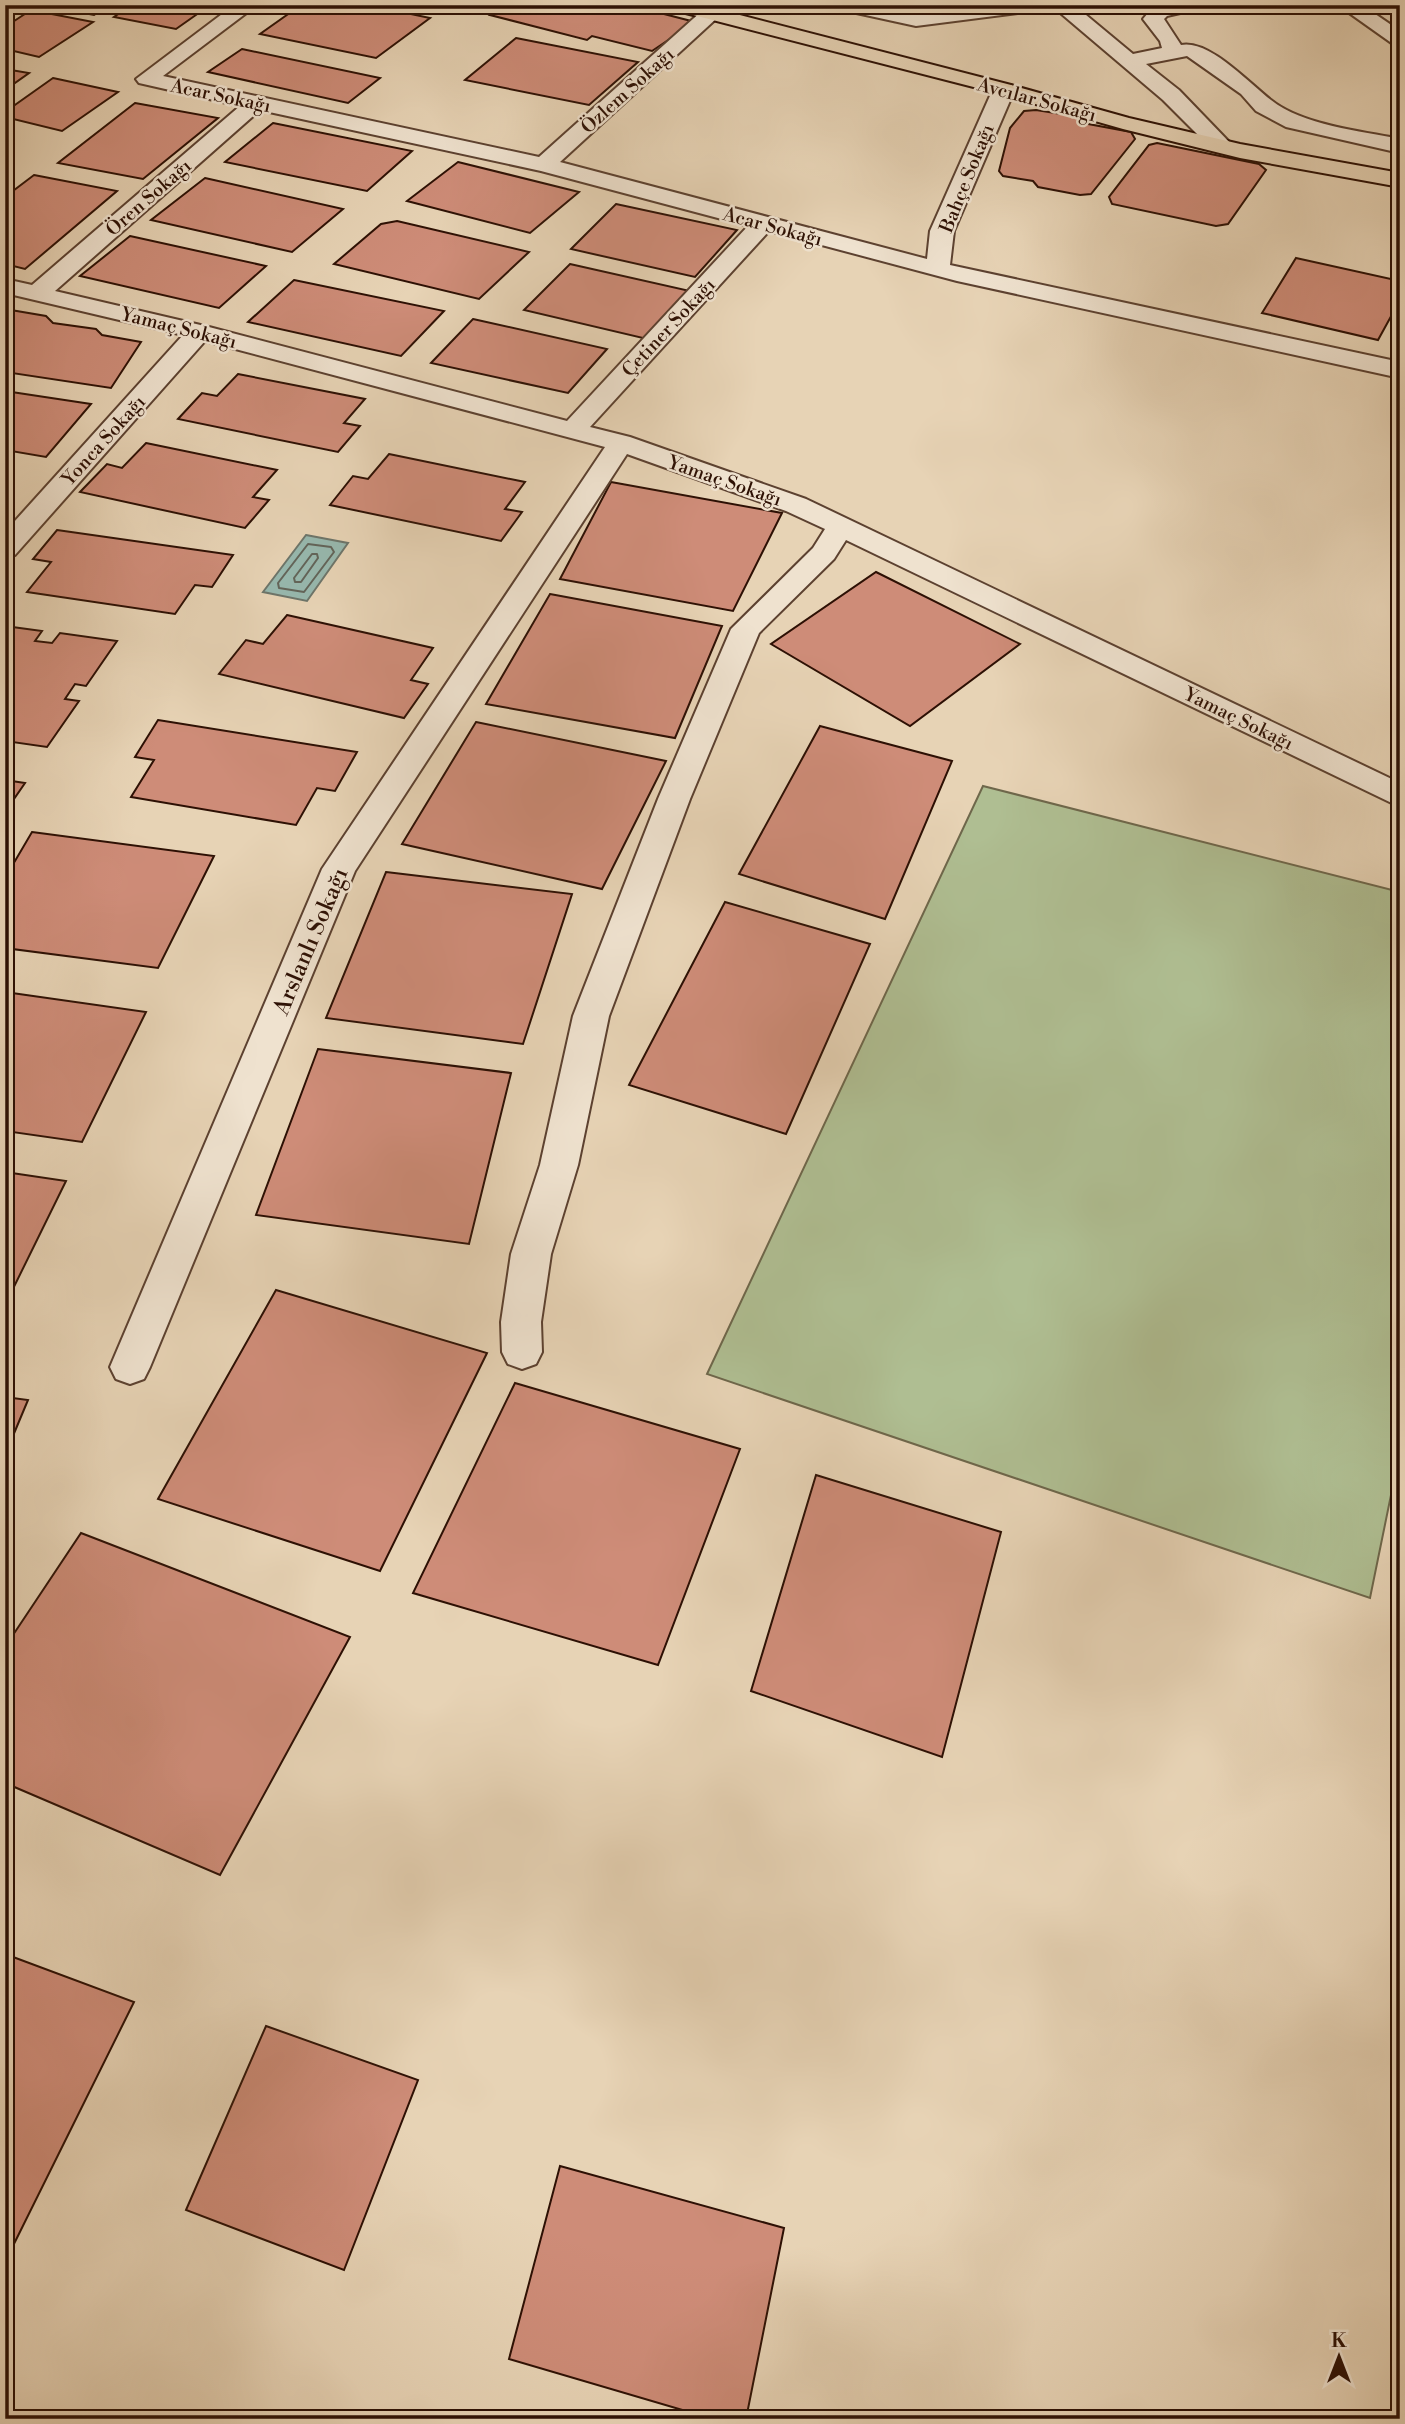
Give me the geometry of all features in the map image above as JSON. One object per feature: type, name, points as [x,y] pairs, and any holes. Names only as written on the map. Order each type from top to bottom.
[{"type":"main road","name":"Avcılar Sokağı","points":[[677,5],[1004,89],[1123,123],[1222,146],[1400,180]]},
{"type":"street","name":"Acar Sokağı","points":[[247,5],[146,79],[544,165],[938,269],[1400,370]]},
{"type":"street","points":[[845,5],[916,20],[1033,5]]},
{"type":"street","points":[[1061,5],[1171,95],[1222,146]]},
{"type":"street","points":[[1173,52],[1170,40],[1153,19],[1160,11],[1191,5]]},
{"type":"street","points":[[1348,5],[1400,40]]},
{"type":"street","name":"Özlem Sokağı","points":[[544,165],[710,14]]},
{"type":"street","points":[[1129,61],[1191,49],[1248,90],[1264,106],[1294,122],[1400,146]]},
{"type":"street","name":"Bahçe Sokağı","points":[[938,269],[942,231],[1004,89]]},
{"type":"street","name":"Ören Sokağı","points":[[39,292],[257,102]]},
{"type":"street","name":"Çetiner Sokağı","points":[[572,431],[764,223]]},
{"type":"street","name":"Yamaç Sokağı","points":[[5,286],[200,332],[621,443],[796,505],[1400,796]]},
{"type":"street","name":"Yonca Sokağı","points":[[5,549],[200,332]]},
{"type":"street","name":"Arslanlı Sokağı","points":[[130,1367],[339,869],[621,443]]},
{"type":"street","points":[[522,1352],[520,1322],[531,1254],[559,1165],[591,1016],[674,799],[746,629],[824,553],[840,527]]},
{"type":"green space","points":[[983,786],[1400,892],[1400,1451],[1370,1598],[707,1374]]},
{"type":"water","points":[[306,535],[348,543],[307,601],[263,592]]},
{"type":"building","points":[[42,5],[110,5],[94,15]]},
{"type":"building","points":[[131,5],[210,5],[176,29],[114,17]]},
{"type":"building","points":[[301,5],[368,5],[430,18],[376,58],[260,34]]},
{"type":"building","points":[[505,5],[629,5],[695,22],[652,51],[592,36],[587,40],[490,15]]},
{"type":"building","points":[[31,10],[93,22],[39,57],[5,49],[5,27]]},
{"type":"building","points":[[516,38],[638,62],[589,105],[465,80]]},
{"type":"building","points":[[242,49],[380,78],[348,103],[208,72]]},
{"type":"building","points":[[5,69],[29,73],[5,90]]},
{"type":"building","points":[[53,78],[118,92],[62,131],[5,117],[5,112]]},
{"type":"building","points":[[135,103],[218,118],[143,179],[58,163]]},
{"type":"building","points":[[1036,110],[1074,116],[1083,123],[1131,132],[1135,139],[1091,194],[1080,195],[1038,187],[1033,181],[1003,176],[999,171],[1010,128],[1024,111]]},
{"type":"building","points":[[273,123],[412,151],[367,191],[225,162]]},
{"type":"building","points":[[1157,143],[1259,164],[1266,170],[1228,224],[1216,226],[1112,204],[1109,197],[1149,145]]},
{"type":"building","points":[[458,162],[579,192],[530,233],[407,201]]},
{"type":"building","points":[[34,175],[117,191],[25,269],[5,264],[5,197]]},
{"type":"building","points":[[205,178],[343,209],[292,252],[151,220]]},
{"type":"building","points":[[616,204],[737,230],[695,277],[571,249]]},
{"type":"building","points":[[397,221],[529,252],[479,299],[334,264],[381,224]]},
{"type":"building","points":[[130,236],[266,266],[219,308],[80,276]]},
{"type":"building","points":[[1296,258],[1400,281],[1400,300],[1378,340],[1262,313]]},
{"type":"building","points":[[570,264],[690,291],[647,339],[524,310]]},
{"type":"building","points":[[294,280],[444,311],[401,356],[248,322]]},
{"type":"building","points":[[5,309],[46,316],[53,323],[96,329],[102,335],[141,342],[111,388],[5,372]]},
{"type":"building","points":[[473,319],[607,349],[568,393],[431,363]]},
{"type":"building","points":[[238,374],[365,399],[344,423],[360,426],[338,452],[178,419],[202,393],[217,396]]},
{"type":"building","points":[[5,391],[91,404],[46,457],[5,450]]},
{"type":"building","points":[[146,443],[277,470],[253,497],[269,500],[245,528],[80,492],[107,464],[122,468]]},
{"type":"building","points":[[389,454],[525,482],[505,509],[522,512],[501,541],[330,505],[353,476],[368,479]]},
{"type":"building","points":[[611,482],[782,513],[733,611],[560,579]]},
{"type":"building","points":[[57,530],[233,555],[212,587],[195,585],[175,614],[27,592],[51,562],[33,559]]},
{"type":"building","points":[[876,572],[1020,644],[910,726],[771,644]]},
{"type":"building","points":[[550,594],[722,626],[675,738],[486,704]]},
{"type":"building","points":[[287,615],[433,648],[411,680],[428,684],[404,718],[219,674],[246,640],[263,644]]},
{"type":"building","points":[[5,626],[42,631],[35,641],[52,643],[60,633],[117,641],[86,686],[75,684],[65,699],[79,701],[47,747],[5,741]]},
{"type":"building","points":[[158,720],[357,752],[335,791],[317,788],[296,825],[131,797],[154,760],[135,757]]},
{"type":"building","points":[[476,722],[666,761],[602,889],[402,844]]},
{"type":"building","points":[[820,726],[952,761],[885,919],[739,874]]},
{"type":"building","points":[[5,780],[25,783],[5,812]]},
{"type":"building","points":[[32,832],[214,856],[158,968],[5,948],[5,878]]},
{"type":"building","points":[[386,872],[572,894],[523,1044],[326,1018]]},
{"type":"building","points":[[725,902],[870,944],[786,1134],[629,1085]]},
{"type":"building","points":[[5,992],[146,1012],[82,1142],[5,1131]]},
{"type":"building","points":[[318,1049],[511,1073],[469,1244],[256,1215]]},
{"type":"building","points":[[5,1172],[66,1181],[5,1305]]},
{"type":"building","points":[[276,1290],[487,1353],[380,1571],[158,1499]]},
{"type":"building","points":[[515,1383],[740,1449],[658,1665],[413,1593]]},
{"type":"building","points":[[5,1397],[28,1400],[5,1455]]},
{"type":"building","points":[[816,1475],[1001,1532],[942,1757],[751,1691]]},
{"type":"building","points":[[81,1533],[350,1637],[220,1875],[5,1783],[5,1647]]},
{"type":"building","points":[[5,1954],[134,2002],[5,2262]]},
{"type":"building","points":[[266,2026],[418,2080],[344,2270],[186,2210]]},
{"type":"building","points":[[560,2166],[784,2228],[746,2419],[713,2419],[509,2359]]}]
